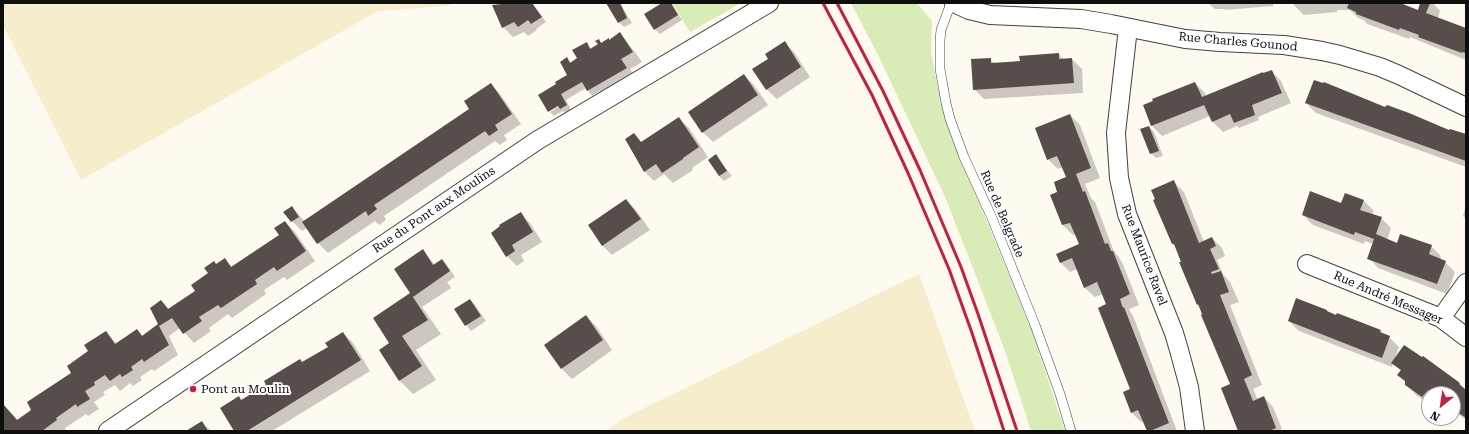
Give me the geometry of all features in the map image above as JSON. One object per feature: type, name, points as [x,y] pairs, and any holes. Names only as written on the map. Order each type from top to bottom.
[{"type":"street","name":"Rue du Pont aux Moulins","points":[[108,431],[538,140],[769,3]]},
{"type":"street","name":"Rue Charles Gounod","points":[[953,3],[969,10],[990,15],[1081,19],[1191,40],[1284,45],[1340,55],[1380,67],[1466,107]]},
{"type":"street","name":"Rue Maurice Ravel","points":[[1128,28],[1116,122],[1116,154],[1119,178],[1127,214],[1180,350],[1189,388],[1195,431]]},
{"type":"street","name":"Rue André Messager","points":[[1308,264],[1441,318],[1466,337]]},
{"type":"street","points":[[1441,318],[1466,283]]},
{"type":"lane","name":"Rue de Belgrade","points":[[953,3],[941,30],[940,47],[942,86],[950,119],[964,157],[992,218],[1032,318],[1060,394],[1071,431]]},
{"type":"shaded area","points":[[3,3],[454,3],[447,6],[378,11],[81,180],[3,25]]},
{"type":"shaded area","points":[[919,274],[975,431],[606,431],[622,419]]},
{"type":"green space","points":[[672,3],[741,3],[690,32]]},
{"type":"green space","points":[[851,3],[917,3],[932,21],[931,53],[938,88],[955,144],[1031,328],[1065,431],[1031,431],[1005,351],[946,199],[879,57]]},
{"type":"building","points":[[532,3],[542,17],[531,24],[528,20],[518,27],[514,22],[502,28],[492,5]]},
{"type":"building","points":[[606,3],[620,3],[627,18],[618,23]]},
{"type":"building","points":[[662,3],[671,3],[678,15],[654,30],[644,14]]},
{"type":"building","points":[[1349,3],[1400,3],[1418,10],[1420,3],[1430,3],[1426,13],[1466,28],[1466,53],[1462,53],[1418,37],[1419,35],[1400,28],[1399,30],[1356,14],[1356,12],[1347,8]]},
{"type":"building","points":[[620,32],[633,52],[621,59],[627,68],[587,91],[582,82],[561,94],[567,105],[560,109],[558,106],[548,112],[538,95],[567,75],[560,62],[567,57],[570,63],[577,58],[572,50],[587,42],[590,49],[598,44],[595,41],[599,39],[601,43],[609,38],[609,40]]},
{"type":"building","points":[[785,41],[801,67],[766,90],[752,69],[768,59],[765,54]]},
{"type":"building","points":[[1059,53],[1059,59],[1072,58],[1074,83],[973,90],[971,59],[991,58],[991,63],[1007,62],[1020,61],[1019,56]]},
{"type":"building","points":[[1272,70],[1282,93],[1252,105],[1255,115],[1234,123],[1230,114],[1212,122],[1204,105],[1151,126],[1143,105],[1153,101],[1152,99],[1195,82],[1202,97],[1263,72]]},
{"type":"building","points":[[744,74],[758,95],[702,133],[688,112]]},
{"type":"building","points":[[1314,80],[1324,82],[1385,107],[1387,105],[1409,113],[1449,130],[1450,129],[1466,134],[1466,161],[1305,103]]},
{"type":"building","points":[[491,83],[512,114],[495,125],[498,130],[489,136],[485,131],[374,205],[377,209],[368,216],[366,211],[317,244],[302,222],[469,109],[464,101]]},
{"type":"building","points":[[1070,114],[1091,168],[1076,174],[1083,192],[1085,191],[1105,244],[1108,243],[1111,251],[1113,251],[1130,294],[1120,299],[1169,423],[1150,431],[1147,431],[1138,410],[1131,413],[1123,392],[1130,389],[1098,308],[1106,304],[1097,282],[1084,288],[1072,258],[1060,263],[1056,254],[1079,244],[1070,223],[1062,225],[1050,195],[1057,192],[1054,182],[1066,177],[1057,156],[1047,160],[1035,128]]},
{"type":"building","points":[[679,117],[699,147],[662,173],[656,164],[644,172],[625,139],[634,133],[641,142]]},
{"type":"building","points":[[1149,126],[1159,151],[1150,154],[1140,129]]},
{"type":"building","points":[[716,154],[727,171],[719,176],[708,160]]},
{"type":"building","points":[[1174,180],[1199,243],[1212,237],[1216,246],[1210,249],[1219,269],[1211,272],[1212,274],[1221,271],[1229,292],[1220,295],[1252,375],[1244,379],[1253,401],[1264,396],[1276,428],[1269,431],[1238,431],[1221,388],[1230,384],[1201,315],[1202,314],[1198,304],[1197,305],[1179,262],[1181,262],[1174,244],[1172,244],[1153,200],[1155,199],[1151,190]]},
{"type":"building","points":[[1310,191],[1341,203],[1345,193],[1364,200],[1360,210],[1382,217],[1376,234],[1397,243],[1400,234],[1432,245],[1429,254],[1446,261],[1437,284],[1367,259],[1374,239],[1355,232],[1354,235],[1302,215]]},
{"type":"building","points":[[626,199],[641,219],[602,246],[588,225]]},
{"type":"building","points":[[292,206],[299,217],[291,222],[283,212]]},
{"type":"building","points":[[521,212],[533,232],[512,245],[515,251],[506,257],[491,233],[500,226],[499,225]]},
{"type":"building","points":[[285,221],[306,251],[277,271],[274,267],[255,280],[257,284],[221,308],[218,305],[199,317],[202,321],[183,334],[172,318],[159,326],[169,345],[144,362],[142,359],[131,367],[133,370],[122,377],[120,374],[110,381],[105,375],[94,382],[95,385],[85,391],[90,399],[77,407],[76,404],[56,418],[57,420],[42,431],[3,431],[3,404],[17,420],[31,410],[27,402],[71,373],[67,366],[88,351],[84,345],[106,331],[115,344],[137,329],[142,336],[158,324],[150,308],[161,300],[168,309],[195,291],[191,285],[208,273],[204,268],[214,261],[216,264],[225,258],[231,267],[279,235],[274,228]]},
{"type":"building","points":[[423,249],[433,265],[442,259],[450,271],[413,297],[428,320],[402,336],[422,366],[399,381],[379,350],[389,343],[373,318],[410,293],[394,269]]},
{"type":"building","points":[[1296,298],[1336,315],[1337,313],[1381,330],[1380,332],[1390,336],[1382,358],[1288,321]]},
{"type":"building","points":[[470,299],[481,316],[465,326],[454,309]]},
{"type":"building","points":[[586,315],[603,340],[561,369],[544,345]]},
{"type":"building","points":[[343,332],[361,360],[247,431],[234,431],[220,408],[239,396],[241,400],[266,385],[264,381],[300,359],[302,362],[328,347],[325,343]]},
{"type":"building","points":[[1404,345],[1422,357],[1423,356],[1460,383],[1459,384],[1466,390],[1466,418],[1461,415],[1461,386],[1421,386],[1421,396],[1405,385],[1405,381],[1397,375],[1401,370],[1391,363]]},
{"type":"building","points":[[202,421],[208,431],[186,431]]},
{"type":"railway","points":[[823,3],[872,95],[908,173],[949,269],[972,333],[1004,431]]},
{"type":"railway","points":[[837,3],[883,91],[920,170],[961,267],[1017,431]]},
{"type":"place","name":"Pont au Moulin","points":[[193,389]]}]
